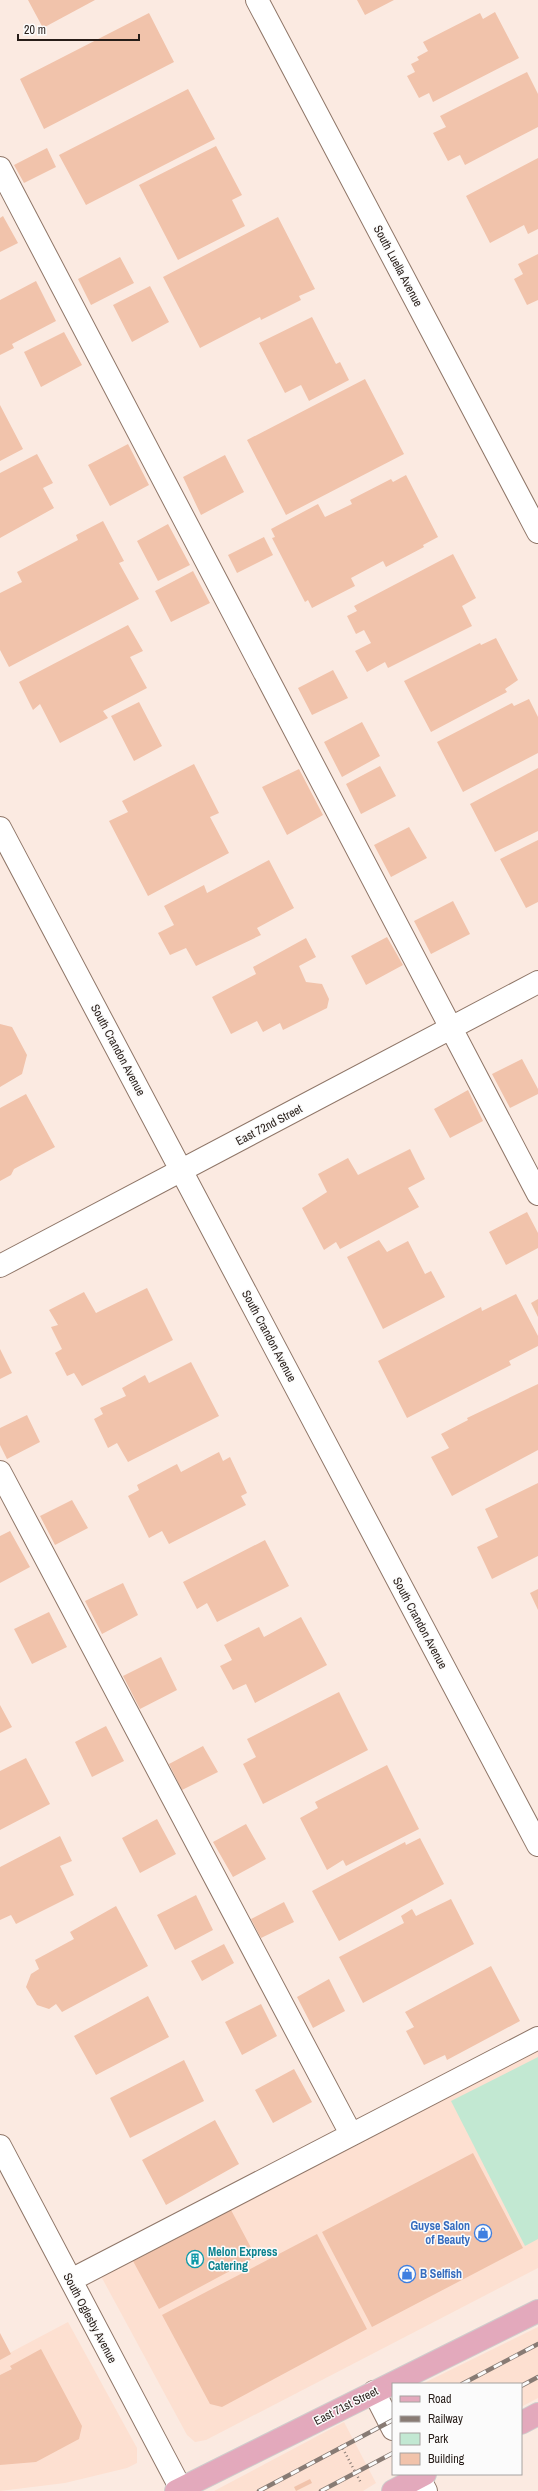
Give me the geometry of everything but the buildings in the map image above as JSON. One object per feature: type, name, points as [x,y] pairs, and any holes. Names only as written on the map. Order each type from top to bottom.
[{"type":"main road","name":"East 71st Street","points":[[392,2383],[538,2311]]},
{"type":"main road","name":"East 71st Street","points":[[178,2490],[392,2383]]},
{"type":"main road","points":[[522,2422],[538,2414]]},
{"type":"main road","points":[[393,2491],[422,2479]]},
{"type":"street","name":"South Luella Avenue","points":[[257,0],[538,532]]},
{"type":"street","points":[[0,168],[450,1029],[538,1194]]},
{"type":"street","name":"South Crandon Avenue","points":[[0,828],[538,1845]]},
{"type":"street","name":"East 72nd Street","points":[[0,1266],[538,982]]},
{"type":"street","points":[[0,1472],[351,2134]]},
{"type":"street","points":[[71,2280],[538,2038]]},
{"type":"street","name":"South Oglesby Avenue","points":[[0,2146],[71,2280],[178,2490]]},
{"type":"street","points":[[374,2392],[392,2427]]},
{"type":"path","points":[[339,2441],[364,2490]]},
{"type":"shaded area","points":[[538,2038],[538,2268],[206,2440],[195,2442],[187,2435],[96,2267]]},
{"type":"shaded area","points":[[68,2322],[137,2448],[137,2463],[127,2468],[65,2483],[0,2491],[0,2358]]},
{"type":"shaded area","points":[[538,2327],[538,2398],[522,2406],[522,2383],[424,2383]]},
{"type":"shaded area","points":[[344,2422],[376,2483],[363,2491],[214,2491]]},
{"type":"green space","points":[[538,2057],[538,2239],[525,2246],[451,2101]]},
{"type":"railway","points":[[464,2383],[538,2344]]},
{"type":"railway","points":[[522,2385],[538,2377]]},
{"type":"railway","points":[[259,2491],[392,2421]]},
{"type":"railway","points":[[321,2491],[392,2454]]},
{"type":"place","name":"Guyse Salon of Beauty","points":[[483,2233]]},
{"type":"place","name":"Melon Express Catering","points":[[195,2259]]},
{"type":"place","name":"B Selfish","points":[[407,2274]]}]
